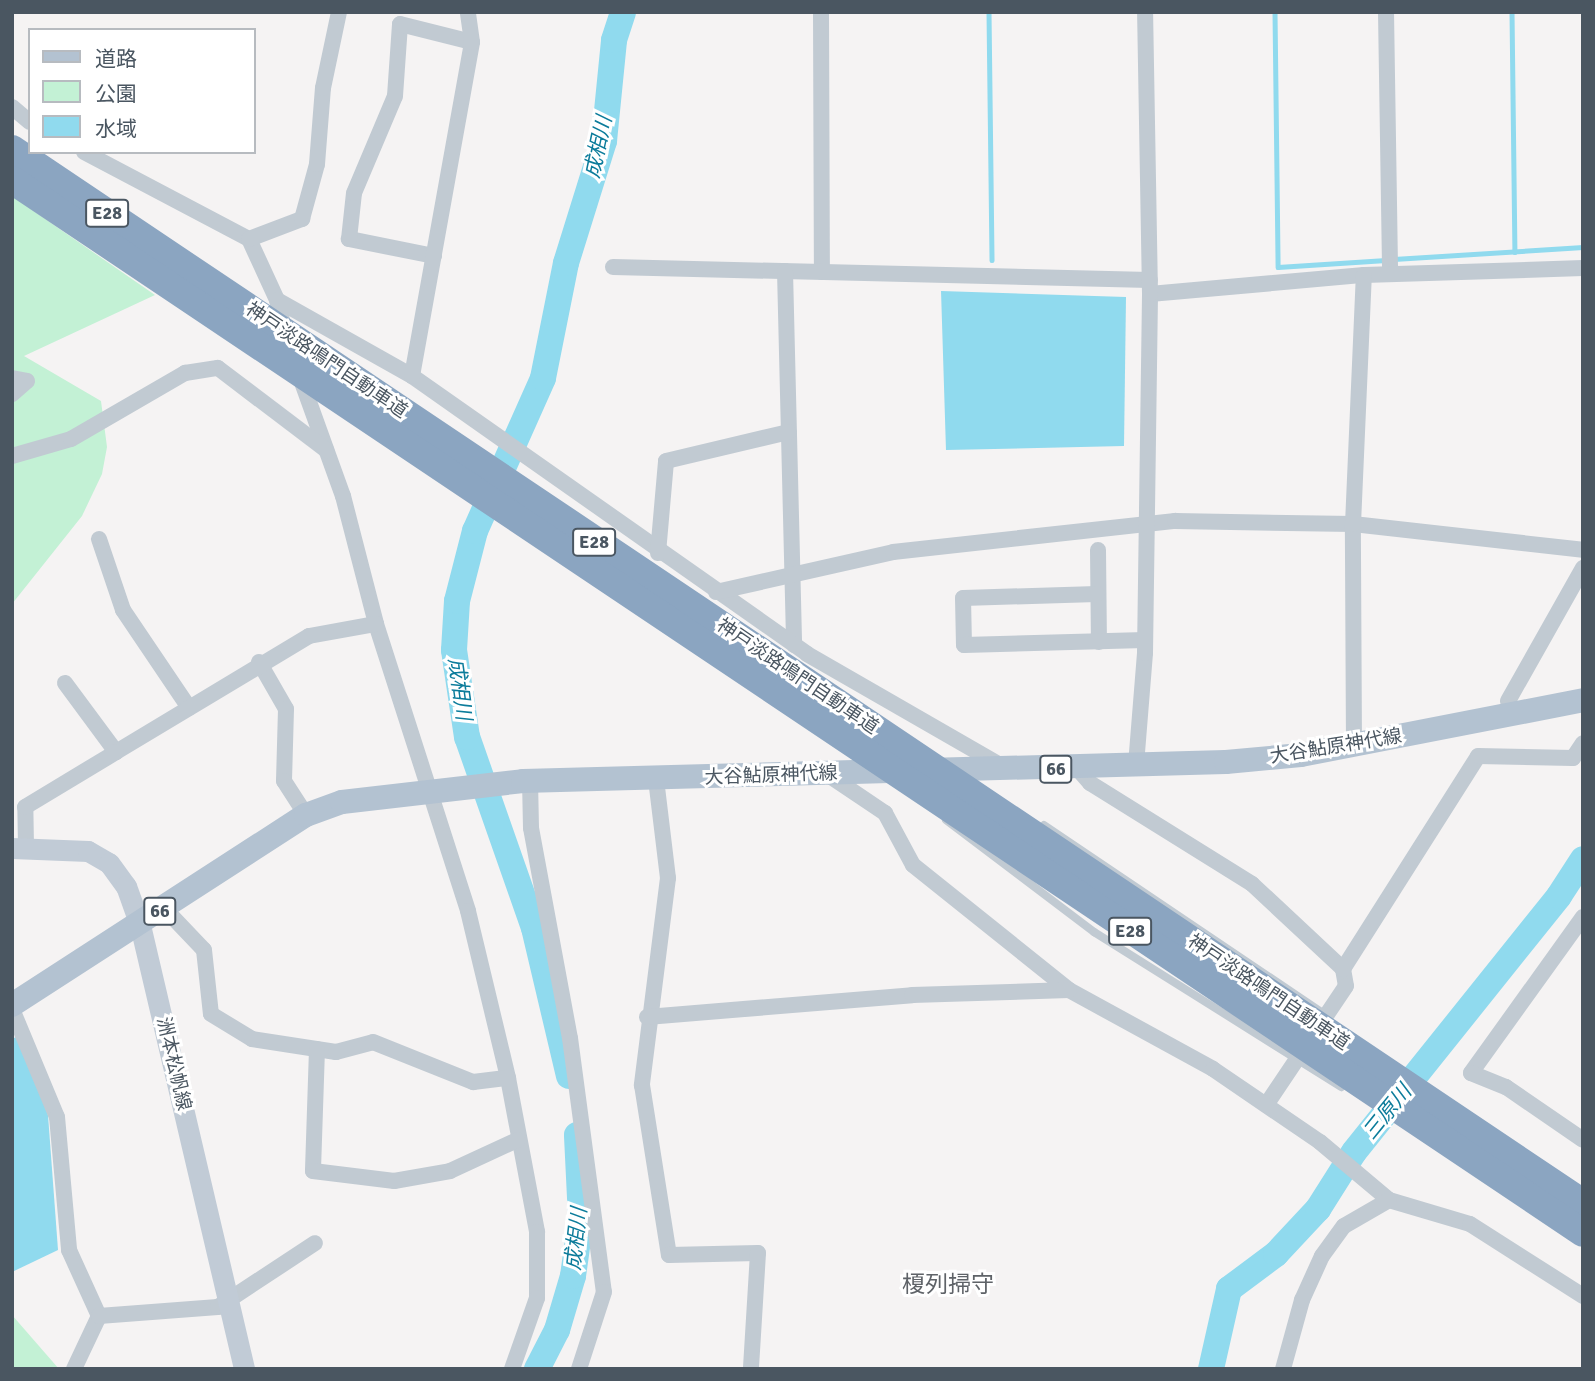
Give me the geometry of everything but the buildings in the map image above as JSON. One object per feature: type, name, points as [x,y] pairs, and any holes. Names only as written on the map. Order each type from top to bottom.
[{"type":"highway","name":"神戸淡路鳴門自動車道","points":[[12,149],[195,287],[918,789],[975,812]]},
{"type":"highway","name":"神戸淡路鳴門自動車道","points":[[12,180],[195,287],[851,713],[975,812],[1305,1033],[1498,1176],[1583,1233]]},
{"type":"highway","name":"神戸淡路鳴門自動車道","points":[[1305,1033],[1389,1076],[1428,1123],[1583,1203]]},
{"type":"main road","name":"大谷鮎原神代線","points":[[12,1007],[306,815],[342,802],[527,780],[1011,771],[1226,762],[1354,746],[1583,700]]},
{"type":"main road","name":"洲本松帆線","points":[[19,847],[67,846],[109,863],[126,886],[140,925],[244,1369]]},
{"type":"street","points":[[248,239],[302,219],[317,164],[323,88],[339,12]]},
{"type":"street","points":[[412,376],[472,42],[468,12]]},
{"type":"street","points":[[821,12],[821,272]]},
{"type":"street","points":[[1136,765],[1145,640],[1150,287],[1145,12]]},
{"type":"street","points":[[1385,12],[1390,274]]},
{"type":"street","points":[[434,256],[349,239],[354,193],[395,96],[400,24],[472,42]]},
{"type":"street","points":[[12,107],[28,120]]},
{"type":"street","points":[[88,154],[248,239],[277,300],[326,450],[376,624],[435,789],[468,911],[508,1078],[517,1140],[537,1232],[537,1298],[513,1368]]},
{"type":"street","points":[[613,267],[821,272],[1150,287],[1364,275],[1583,268]]},
{"type":"street","points":[[785,271],[794,645]]},
{"type":"street","points":[[1354,746],[1353,524],[1364,275]]},
{"type":"street","points":[[277,300],[412,376],[548,470],[658,553],[794,645],[1011,771]]},
{"type":"street","points":[[12,456],[71,439],[185,373],[218,368],[326,450]]},
{"type":"street","points":[[12,378],[27,381],[12,394]]},
{"type":"street","points":[[658,553],[666,461],[789,432]]},
{"type":"street","points":[[716,592],[893,552],[1146,523],[1353,524],[1583,551]]},
{"type":"street","points":[[99,540],[123,610],[189,708]]},
{"type":"street","points":[[1098,550],[1099,642]]},
{"type":"street","points":[[1508,701],[1583,568]]},
{"type":"street","points":[[1097,594],[963,598],[964,645],[1145,640]]},
{"type":"street","points":[[19,847],[25,807],[189,708],[259,662],[309,636],[376,624]]},
{"type":"street","points":[[259,662],[286,709],[284,781],[306,815]]},
{"type":"street","points":[[65,683],[116,752]]},
{"type":"street","points":[[1343,969],[1478,756],[1573,758],[1583,743]]},
{"type":"street","points":[[1077,768],[1090,783],[1252,884],[1343,969],[1346,986],[1266,1105]]},
{"type":"street","points":[[826,774],[885,813],[913,865],[1069,990],[1266,1105],[1320,1142],[1389,1200],[1470,1224],[1583,1296]]},
{"type":"street","points":[[656,779],[668,878],[648,1017],[642,1085],[669,1255],[758,1253],[751,1369]]},
{"type":"street","points":[[527,780],[531,828],[570,1038],[604,1292],[579,1369]]},
{"type":"street","points":[[164,908],[204,950],[211,1014],[252,1039],[336,1052],[373,1042],[473,1082],[508,1078]]},
{"type":"street","points":[[1583,917],[1471,1073],[1506,1087],[1583,1140]]},
{"type":"street","points":[[648,1017],[912,995],[1069,990]]},
{"type":"street","points":[[12,1007],[57,1117],[69,1250],[99,1316],[74,1369]]},
{"type":"street","points":[[317,1049],[313,1171],[394,1181],[450,1171],[517,1140]]},
{"type":"street","points":[[1283,1369],[1302,1300],[1322,1256],[1344,1226],[1389,1200]]},
{"type":"street","points":[[99,1316],[149,1316],[229,1302],[315,1243]]},
{"type":"lane","points":[[975,812],[1021,811]]},
{"type":"lane","points":[[1033,818],[1305,1033]]},
{"type":"green space","points":[[12,196],[155,295],[24,356],[101,401],[107,447],[102,474],[82,516],[12,604]]},
{"type":"green space","points":[[12,1315],[59,1369],[12,1369]]},
{"type":"water","points":[[941,291],[1126,297],[1124,446],[946,450]]},
{"type":"water","points":[[18,1036],[48,1115],[58,1250],[12,1272],[12,1039]]},
{"type":"waterway","name":"成相川","points":[[569,1076],[534,928],[467,737],[454,650],[457,601],[475,531],[543,378],[566,263],[604,141],[614,40],[623,12]]},
{"type":"waterway","points":[[989,12],[992,260]]},
{"type":"waterway","points":[[1275,12],[1278,267],[1386,260]]},
{"type":"waterway","points":[[1512,12],[1515,252]]},
{"type":"waterway","points":[[1394,259],[1583,247]]},
{"type":"waterway","name":"三原川","points":[[1211,1369],[1229,1289],[1276,1254],[1318,1209],[1354,1152],[1559,896],[1583,859]]},
{"type":"waterway","name":"成相川","points":[[537,1369],[557,1330],[573,1276],[581,1218],[577,1135]]},
{"type":"district","name":"榎列掃守","points":[[948,1285]]}]
